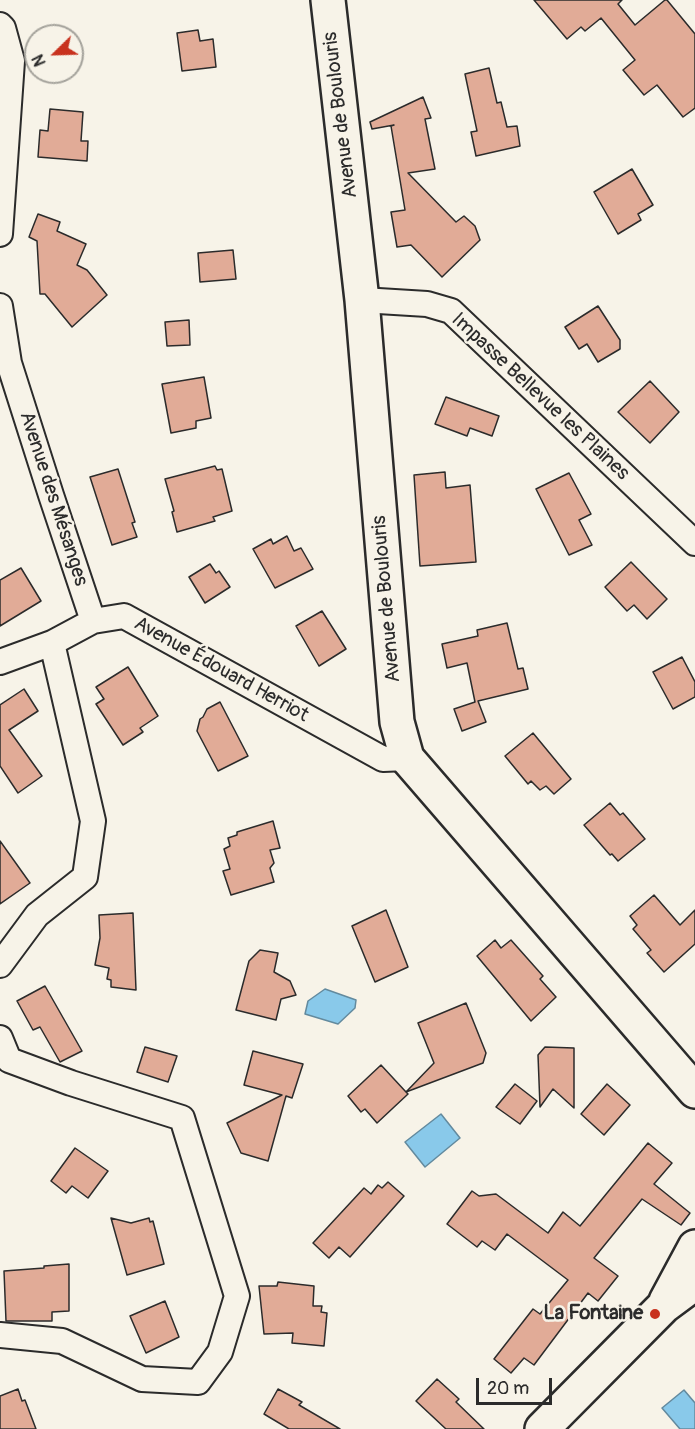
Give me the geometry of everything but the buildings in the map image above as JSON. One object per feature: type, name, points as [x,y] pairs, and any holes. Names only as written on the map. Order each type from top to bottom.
[{"type":"street","name":"Avenue de Boulouris","points":[[327,0],[362,300],[397,722],[407,758],[695,1091]]},
{"type":"street","points":[[0,25],[3,28],[12,61],[0,234]]},
{"type":"street","name":"Impasse Bellevue les Plaines","points":[[362,300],[426,304],[451,311],[695,543]]},
{"type":"street","name":"Avenue des Mésanges","points":[[0,306],[4,363],[93,621]]},
{"type":"street","name":"Avenue Édouard Herriot","points":[[0,662],[52,643],[93,621],[124,616],[383,759],[407,758]]},
{"type":"street","points":[[0,965],[37,915],[85,877],[93,821],[52,643]]},
{"type":"street","points":[[0,1038],[9,1060],[71,1083],[182,1118],[237,1296],[220,1352],[198,1382],[142,1379],[62,1341],[0,1335]]},
{"type":"street","points":[[664,1306],[695,1247]]},
{"type":"street","points":[[542,1429],[664,1306],[695,1283]]},
{"type":"water","points":[[325,989],[356,1000],[355,1008],[338,1024],[305,1014],[308,1001]]},
{"type":"water","points":[[441,1114],[460,1138],[425,1167],[405,1142]]},
{"type":"water","points":[[684,1390],[695,1403],[695,1429],[680,1429],[662,1408]]},
{"type":"place","name":"La Fontaine","points":[[655,1314]]}]
